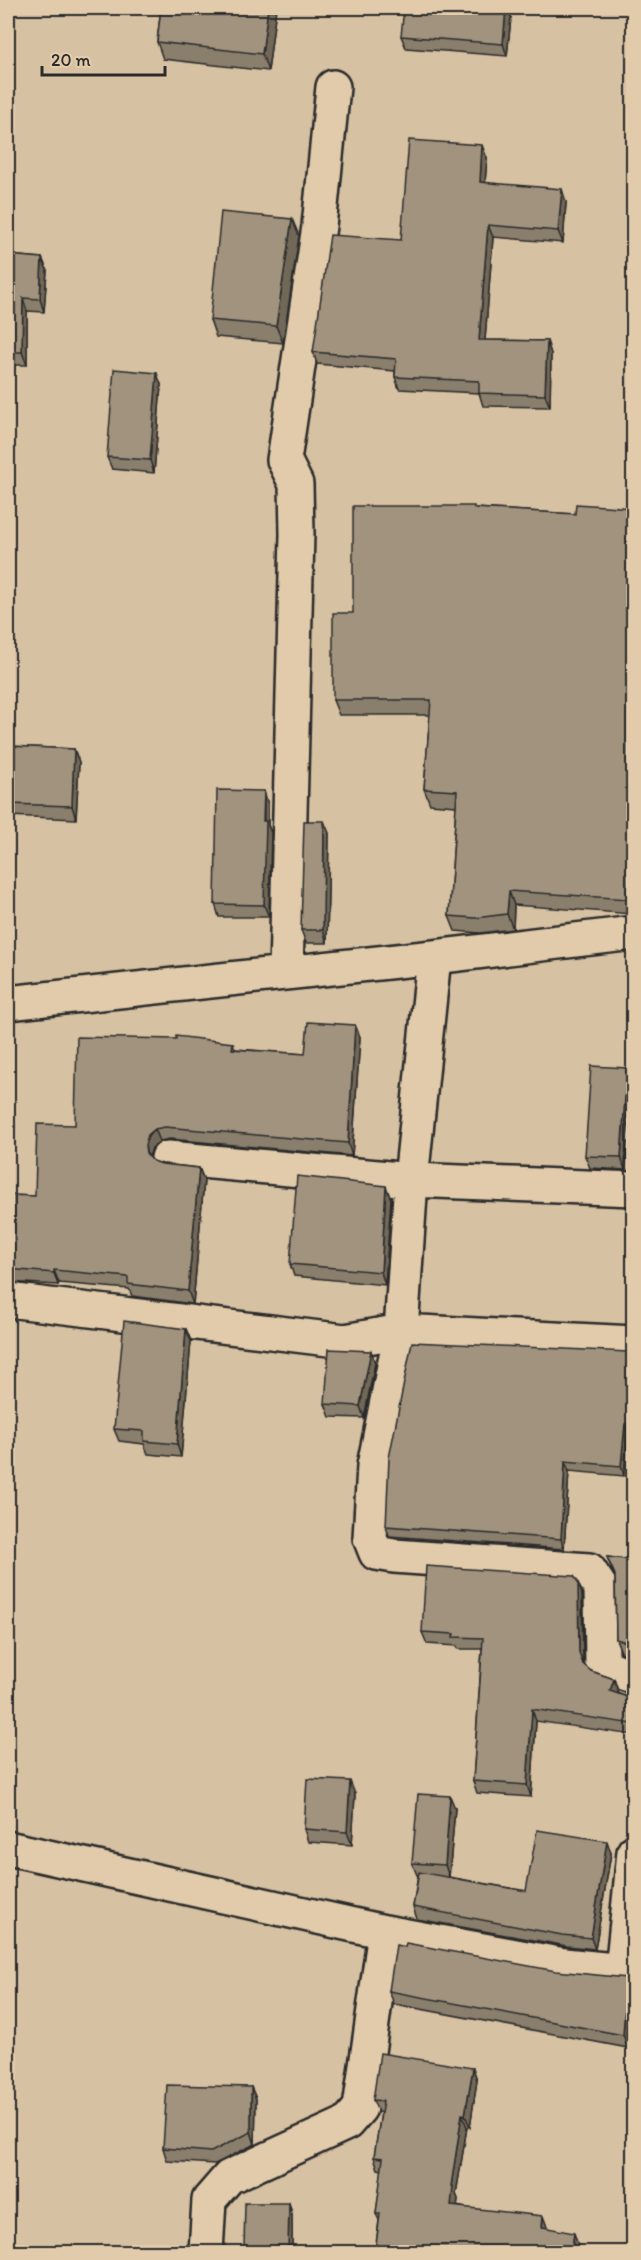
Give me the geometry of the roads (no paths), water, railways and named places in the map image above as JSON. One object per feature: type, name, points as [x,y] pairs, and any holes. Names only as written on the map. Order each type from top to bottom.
[{"type":"street","points":[[286,973],[297,534],[296,484],[284,460],[319,226],[333,87]]},
{"type":"street","points":[[8,1003],[633,933]]},
{"type":"street","points":[[434,957],[411,1180],[400,1331],[374,1466],[370,1538],[376,1553],[394,1556],[589,1570],[601,1588],[602,1665],[633,1677]]},
{"type":"street","points":[[168,1158],[411,1180],[633,1189]]},
{"type":"street","points":[[8,1300],[345,1341],[400,1331],[633,1343]]},
{"type":"street","points":[[8,1848],[385,1932],[564,1965],[628,1971],[633,1852]]},
{"type":"street","points":[[206,2253],[208,2200],[229,2177],[347,2123],[360,2108],[385,1932]]}]
